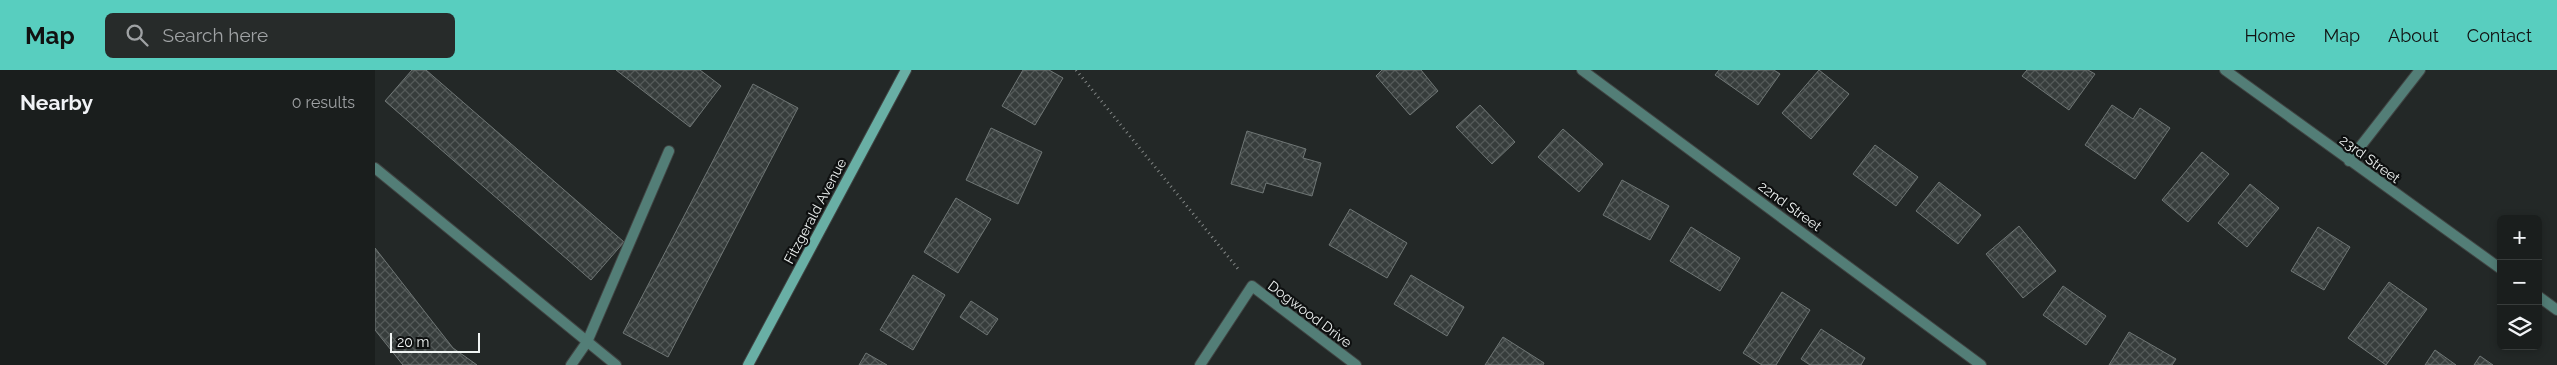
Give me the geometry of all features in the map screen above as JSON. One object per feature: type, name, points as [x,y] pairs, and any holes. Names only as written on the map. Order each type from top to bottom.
[{"type":"street","name":"Fitzgerald Avenue","points":[[748,365],[906,70]]},
{"type":"street","name":"22nd Street","points":[[1582,70],[1981,365]]},
{"type":"street","name":"23rd Street","points":[[2225,70],[2497,267]]},
{"type":"street","points":[[2349,161],[2420,70]]},
{"type":"street","points":[[571,365],[587,342],[669,151]]},
{"type":"street","points":[[375,168],[615,365]]},
{"type":"street","name":"Dogwood Drive","points":[[1200,365],[1252,286],[1356,365]]},
{"type":"street","points":[[2542,299],[2557,310]]},
{"type":"path","points":[[1076,70],[1252,286]]},
{"type":"building","points":[[412,70],[426,70],[624,242],[591,280],[385,101]]},
{"type":"building","points":[[616,70],[700,70],[721,86],[690,127]]},
{"type":"building","points":[[1023,70],[1049,70],[1063,78],[1035,125],[1002,106]]},
{"type":"building","points":[[1382,70],[1421,70],[1438,91],[1410,115],[1376,76]]},
{"type":"building","points":[[1719,70],[1774,70],[1780,74],[1758,105],[1715,75]]},
{"type":"building","points":[[1819,70],[1849,94],[1811,139],[1782,113]]},
{"type":"building","points":[[2027,70],[2088,70],[2095,74],[2069,110],[2022,76]]},
{"type":"building","points":[[753,84],[798,108],[668,357],[623,333]]},
{"type":"building","points":[[1480,105],[1515,142],[1492,164],[1456,127]]},
{"type":"building","points":[[2112,105],[2133,119],[2140,108],[2170,128],[2135,179],[2085,145]]},
{"type":"building","points":[[991,128],[1042,152],[1018,204],[966,180]]},
{"type":"building","points":[[1563,129],[1603,164],[1579,192],[1538,157]]},
{"type":"building","points":[[1247,131],[1306,149],[1303,158],[1321,163],[1312,196],[1266,183],[1263,193],[1231,184]]},
{"type":"building","points":[[1875,145],[1918,177],[1896,206],[1853,174]]},
{"type":"building","points":[[2202,152],[2229,174],[2188,222],[2162,200]]},
{"type":"building","points":[[1622,180],[1669,206],[1650,240],[1603,215]]},
{"type":"building","points":[[1939,182],[1981,215],[1958,244],[1916,211]]},
{"type":"building","points":[[2250,184],[2279,208],[2247,247],[2218,223]]},
{"type":"building","points":[[956,198],[991,219],[958,273],[924,252]]},
{"type":"building","points":[[1350,209],[1407,243],[1387,278],[1329,245]]},
{"type":"building","points":[[2019,226],[2056,271],[2023,298],[1986,254]]},
{"type":"building","points":[[1691,227],[1740,258],[1720,291],[1670,261]]},
{"type":"building","points":[[2318,227],[2350,247],[2324,290],[2291,271]]},
{"type":"building","points":[[375,248],[453,348],[477,365],[403,365],[375,330]]},
{"type":"building","points":[[913,275],[945,295],[913,350],[880,330]]},
{"type":"building","points":[[1411,275],[1464,307],[1447,336],[1394,304]]},
{"type":"building","points":[[2389,282],[2427,309],[2386,365],[2348,338]]},
{"type":"building","points":[[2063,286],[2106,316],[2086,345],[2043,315]]},
{"type":"building","points":[[1782,292],[1810,310],[1776,365],[1762,365],[1743,353]]},
{"type":"building","points":[[971,301],[998,319],[987,335],[960,317]]},
{"type":"building","points":[[1821,329],[1865,358],[1861,365],[1810,365],[1801,359]]},
{"type":"building","points":[[2129,332],[2176,359],[2172,365],[2109,365]]},
{"type":"building","points":[[1503,337],[1544,363],[1543,365],[1485,365]]},
{"type":"building","points":[[2435,350],[2456,365],[2425,365]]},
{"type":"building","points":[[866,353],[887,365],[859,365]]},
{"type":"building","points":[[2480,356],[2493,365],[2474,365]]}]
